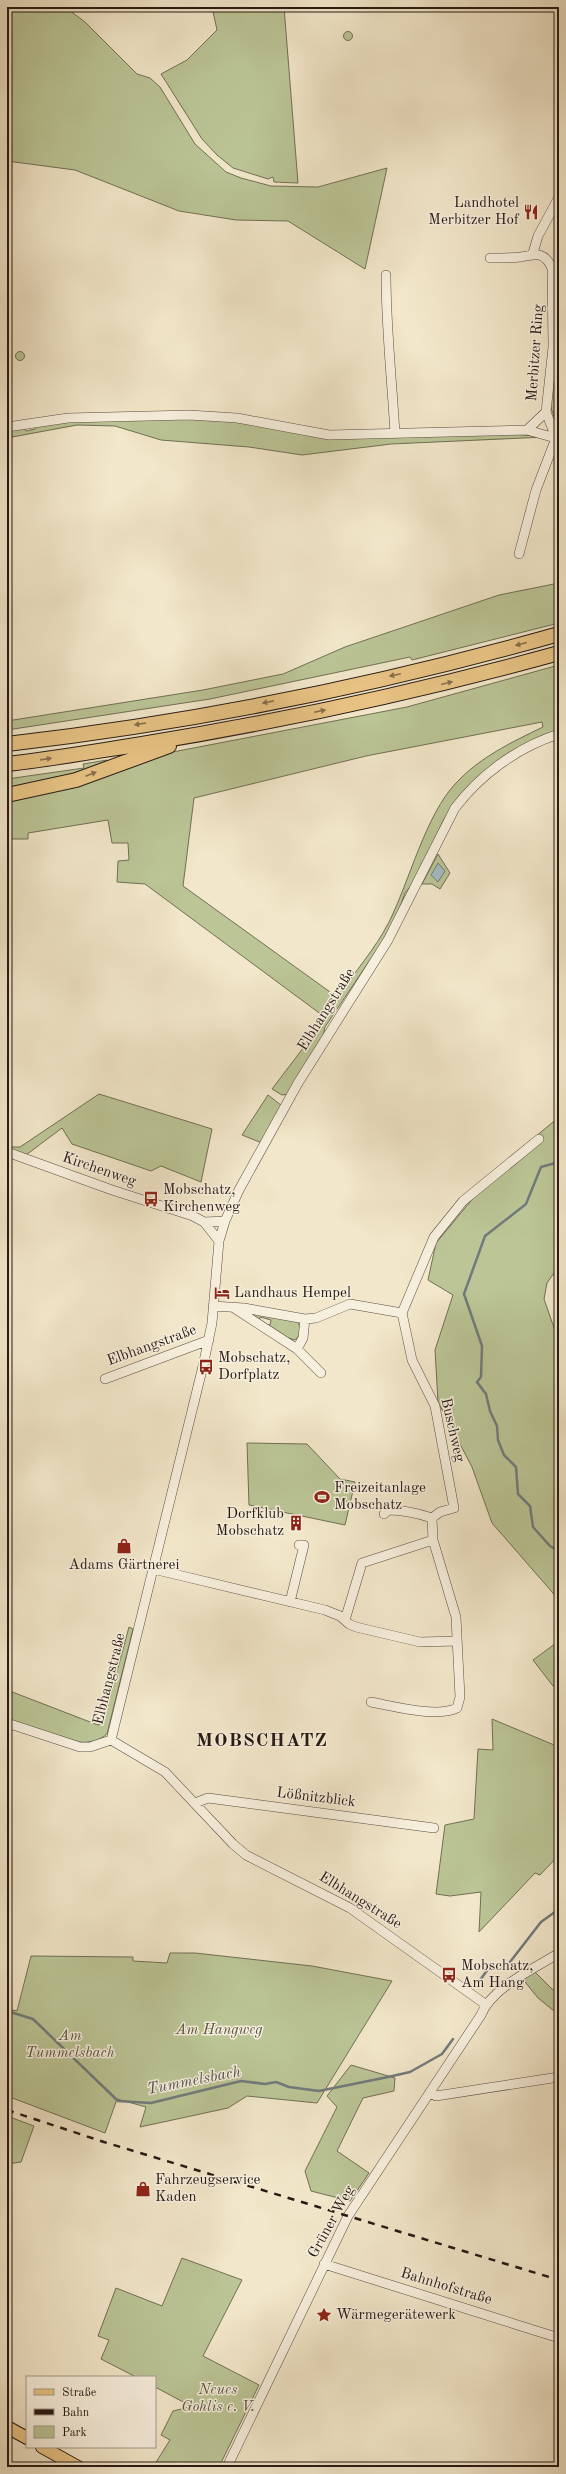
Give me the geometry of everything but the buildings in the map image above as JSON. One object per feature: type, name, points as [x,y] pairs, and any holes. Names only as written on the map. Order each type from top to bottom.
[{"type":"highway","points":[[7,744],[214,712],[309,694],[451,662],[559,634]]},
{"type":"highway","points":[[7,764],[200,734],[409,692],[559,653]]},
{"type":"highway","points":[[7,795],[76,780],[200,734]]},
{"type":"main road","points":[[7,2427],[26,2437]]},
{"type":"main road","points":[[44,2448],[78,2467]]},
{"type":"street","points":[[490,258],[522,257],[533,253],[538,236],[559,197]]},
{"type":"street","name":"Merbitzer Ring","points":[[533,253],[542,255],[549,262],[552,268],[553,347],[546,412],[557,438]]},
{"type":"street","points":[[386,275],[386,317],[390,342],[395,434]]},
{"type":"street","name":"Merbitzer Ring","points":[[527,430],[546,412]]},
{"type":"street","points":[[7,427],[68,418],[189,415],[237,418],[328,435],[380,435],[527,430],[557,438],[536,490],[519,554]]},
{"type":"street","name":"Elbhangstraße","points":[[485,2004],[350,1908],[246,1855],[159,1766],[111,1740],[209,1340],[219,1241],[225,1221],[239,1190],[298,1084],[388,940],[455,808],[469,790],[484,776],[503,762],[545,738],[559,734]]},
{"type":"street","points":[[213,1306],[304,1319],[316,1318],[350,1304],[402,1313],[434,1237],[464,1201],[539,1139]]},
{"type":"street","name":"Kirchenweg","points":[[7,1152],[112,1190],[193,1216],[204,1222],[219,1241]]},
{"type":"street","name":"Kirchenweg","points":[[204,1222],[225,1221]]},
{"type":"street","points":[[234,1308],[297,1349],[321,1373]]},
{"type":"street","name":"Buschweg","points":[[402,1313],[412,1360],[435,1406],[454,1508],[440,1512],[432,1518]]},
{"type":"street","points":[[297,1349],[303,1338],[304,1319]]},
{"type":"street","name":"Elbhangstraße","points":[[105,1379],[209,1340]]},
{"type":"street","points":[[371,1702],[426,1711],[448,1711],[457,1708],[460,1697],[457,1640],[453,1604],[433,1540],[432,1518],[414,1512],[398,1510],[388,1510],[384,1514]]},
{"type":"street","points":[[345,1620],[362,1563],[433,1540]]},
{"type":"street","points":[[290,1602],[304,1546],[299,1544]]},
{"type":"street","points":[[152,1569],[324,1610],[356,1627],[420,1642],[457,1640]]},
{"type":"street","points":[[7,1723],[80,1747],[90,1747],[111,1740]]},
{"type":"street","name":"Lößnitzblick","points":[[195,1803],[208,1798],[434,1828]]},
{"type":"street","points":[[485,2004],[497,1992],[559,1953]]},
{"type":"street","name":"Grüner Weg","points":[[227,2467],[350,2212],[481,2015],[485,2004]]},
{"type":"street","points":[[430,2092],[436,2096],[559,2077]]},
{"type":"street","name":"Bahnhofstraße","points":[[324,2264],[559,2338]]},
{"type":"green space","points":[[7,7],[65,7],[85,22],[137,74],[150,78],[160,87],[195,144],[226,172],[241,178],[271,186],[318,187],[387,168],[365,269],[288,221],[236,220],[179,211],[75,170],[7,161]]},
{"type":"green space","points":[[212,7],[284,7],[298,183],[274,182],[273,177],[268,179],[233,168],[217,155],[202,139],[161,74],[187,60],[217,30]]},
{"type":"green space","points":[[348,31],[353,36],[348,41],[343,36]]},
{"type":"green space","points":[[20,351],[25,356],[20,361],[15,356]]},
{"type":"green space","points":[[556,352],[559,352],[559,431],[550,405]]},
{"type":"green space","points":[[187,419],[239,422],[356,438],[513,434],[546,437],[391,444],[302,455],[249,447],[161,440],[115,426],[77,425],[7,438],[7,431],[24,428],[26,431],[35,429],[35,426],[69,421]]},
{"type":"green space","points":[[559,583],[559,623],[412,660],[410,657],[210,699],[7,730],[7,721],[203,690],[283,674],[345,647],[499,595]]},
{"type":"green space","points":[[559,665],[559,730],[501,760],[479,776],[465,789],[444,819],[414,882],[405,893],[399,910],[382,942],[325,1027],[323,1036],[289,1094],[282,1095],[272,1089],[326,1018],[145,884],[117,882],[118,861],[129,860],[128,843],[112,843],[108,820],[28,833],[28,839],[7,839],[7,800],[157,755],[407,707]],"holes":[[[542,722],[543,727],[508,744],[475,765],[456,783],[445,797],[427,830],[389,922],[371,951],[337,997],[183,886],[194,798],[366,756]]]},
{"type":"green space","points":[[107,760],[64,777],[7,789],[7,779],[84,768],[83,764]]},
{"type":"green space","points":[[438,854],[450,873],[440,889],[432,884],[422,884]]},
{"type":"green space","points":[[99,1094],[212,1129],[201,1182],[161,1166],[151,1171],[72,1144],[62,1128],[26,1155],[7,1148],[7,1144],[10,1147],[20,1147]]},
{"type":"green space","points":[[268,1095],[282,1106],[262,1143],[242,1135]]},
{"type":"green space","points":[[559,1117],[559,1266],[547,1283],[544,1299],[559,1342],[559,1600],[492,1523],[472,1467],[438,1402],[435,1350],[453,1295],[428,1280],[436,1243],[499,1167]]},
{"type":"green space","points":[[249,1312],[298,1322],[302,1332],[295,1340],[285,1337],[265,1324],[270,1325],[271,1320],[260,1317],[258,1322]]},
{"type":"green space","points":[[247,1443],[307,1444],[340,1479],[355,1482],[345,1525],[249,1505]]},
{"type":"green space","points":[[129,1627],[133,1629],[107,1734],[94,1741],[79,1742],[7,1719],[7,1690],[98,1725],[103,1723]]},
{"type":"green space","points":[[559,1641],[559,1684],[553,1686],[533,1660]]},
{"type":"green space","points":[[492,1719],[559,1747],[559,1855],[540,1875],[535,1873],[479,1932],[481,1892],[450,1896],[436,1894],[445,1825],[474,1819],[478,1749],[493,1750]]},
{"type":"green space","name":"Am Hangweg","points":[[170,1953],[195,1953],[312,1966],[392,1981],[317,2103],[247,2096],[228,2108],[140,2127],[146,2107],[117,2099],[105,2133],[7,2096],[7,2009],[17,2011],[31,1956],[133,1957],[133,1961],[167,1963]]},
{"type":"green space","points":[[533,1970],[552,1989],[559,1992],[559,2015],[538,1998],[521,1977]]},
{"type":"green space","points":[[351,2065],[395,2078],[394,2091],[363,2098],[337,2151],[369,2173],[350,2201],[311,2191],[305,2171],[337,2107],[327,2096]]},
{"type":"green space","points":[[7,2116],[34,2126],[21,2162],[7,2164]]},
{"type":"green space","name":"Neues Gohlis e. V.","points":[[182,2258],[242,2280],[203,2356],[259,2385],[219,2467],[153,2467],[170,2440],[161,2435],[173,2411],[186,2408],[187,2404],[156,2388],[156,2376],[134,2376],[101,2359],[109,2340],[98,2336],[116,2288],[162,2306]]},
{"type":"water","points":[[438,863],[445,871],[438,882],[431,875]]},
{"type":"waterway","name":"Tummelsbach","points":[[559,1162],[541,1167],[526,1204],[485,1236],[464,1294],[482,1346],[481,1377],[477,1382],[486,1394],[490,1411],[497,1426],[498,1440],[504,1455],[516,1467],[518,1494],[530,1506],[533,1527],[550,1546],[559,1551]]},
{"type":"waterway","name":"Tummelsbach","points":[[510,1962],[541,1922],[559,1909]]},
{"type":"waterway","name":"Tummelsbach","points":[[478,1983],[488,1969]]},
{"type":"waterway","name":"Tummelsbach","points":[[7,2011],[33,2019],[118,2101],[151,2103],[241,2081],[265,2084],[276,2082],[289,2087],[319,2091],[410,2072],[442,2054],[453,2039]]},
{"type":"railway","points":[[7,2110],[104,2142],[559,2280]]},
{"type":"place","name":"Landhotel Merbitzer Hof","points":[[531,212]]},
{"type":"place","name":"Mobschatz, Kirchenweg","points":[[151,1199]]},
{"type":"place","name":"Landhaus Hempel","points":[[222,1293]]},
{"type":"place","name":"Mobschatz, Dorfplatz","points":[[206,1367]]},
{"type":"place","name":"Freizeitanlage Mobschatz","points":[[322,1497]]},
{"type":"place","name":"Dorfklub Mobschatz","points":[[296,1523]]},
{"type":"place","name":"Adams Gärtnerei","points":[[124,1546]]},
{"type":"place","name":"Mobschatz, Am Hang","points":[[449,1975]]},
{"type":"place","name":"Fahrzeugservice Kaden","points":[[143,2189]]},
{"type":"place","name":"Wärmegerätewerk","points":[[324,2315]]},
{"type":"district","name":"MOBSCHATZ","points":[[262,1741]]},
{"type":"park label","name":"Am Tummelsbach","points":[[70,2044]]}]
